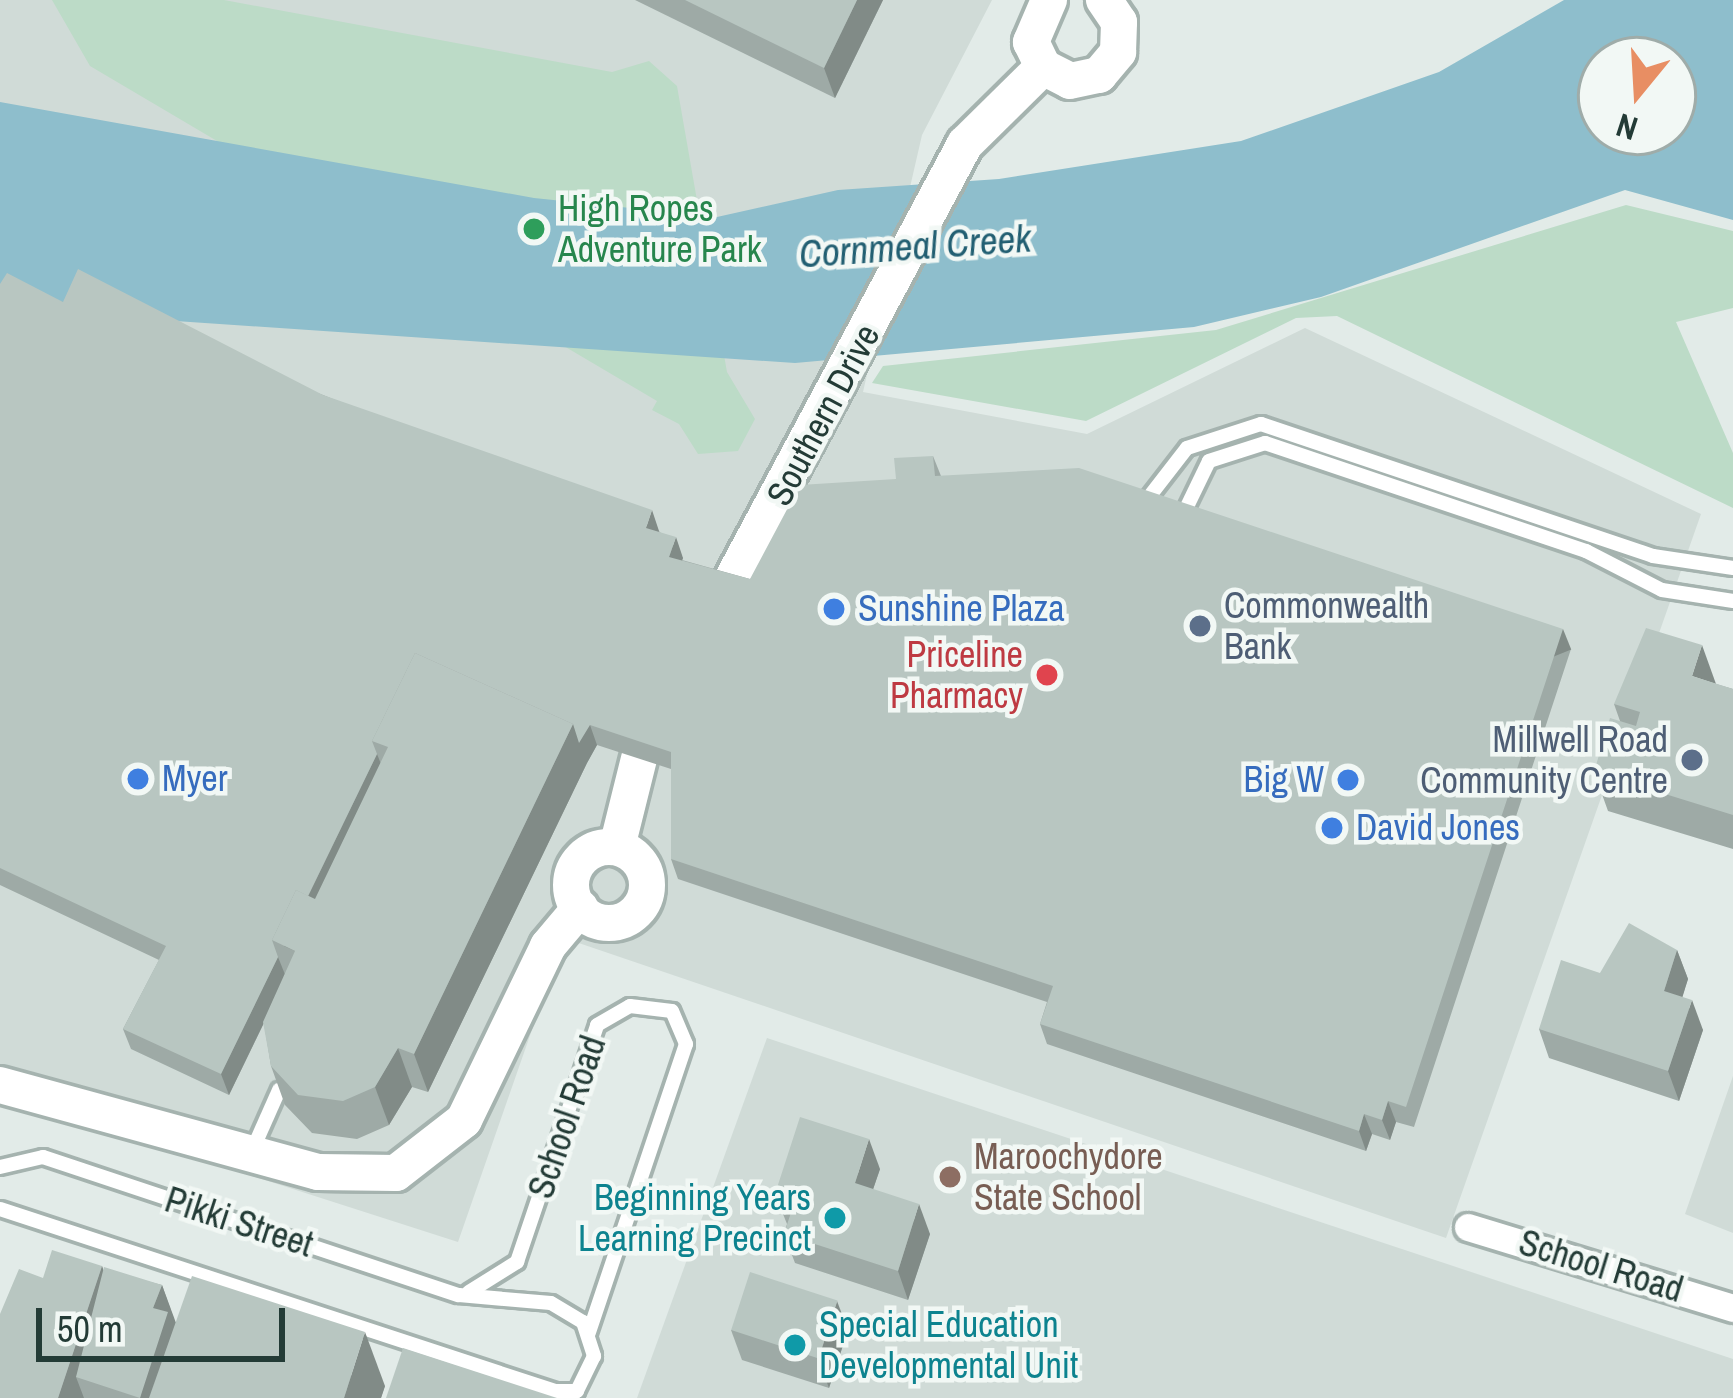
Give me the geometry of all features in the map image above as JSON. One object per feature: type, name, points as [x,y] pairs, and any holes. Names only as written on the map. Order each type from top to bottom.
[{"type":"street","points":[[1049,0],[1031,28],[1043,67],[1085,80],[1111,65],[1122,38],[1110,3]]},
{"type":"street","name":"Southern Drive","points":[[726,591],[846,376],[957,159],[982,118],[1043,67]]},
{"type":"street","points":[[617,848],[639,759]]},
{"type":"street","points":[[580,908],[613,923],[643,903],[644,868],[617,848]]},
{"type":"street","points":[[580,908],[575,868],[617,848]]},
{"type":"street","points":[[0,1085],[92,1105],[251,1154],[368,1178],[441,1147],[558,929],[580,908]]},
{"type":"street","points":[[0,1058],[92,1105]]},
{"type":"street","name":"School Road","points":[[1468,1227],[1733,1308]]},
{"type":"lane","points":[[1142,506],[1187,448],[1261,424],[1572,526],[1733,568]]},
{"type":"lane","points":[[1180,519],[1209,461],[1265,443],[1567,544],[1662,590],[1733,602]]},
{"type":"lane","name":"School Road","points":[[446,1291],[490,1287],[517,1262],[597,1025],[623,1008],[662,1007],[684,1021],[686,1044],[590,1333]]},
{"type":"lane","points":[[251,1154],[279,1090]]},
{"type":"lane","name":"Pikki Street","points":[[0,1167],[54,1160],[446,1291],[551,1304],[590,1333],[594,1356],[571,1394],[0,1209]]},
{"type":"lane","points":[[369,1350],[375,1333]]},
{"type":"shaded area","name":"Sunshine Plaza","points":[[0,0],[992,0],[922,135],[863,392],[1087,434],[1305,328],[1701,514],[1446,1238],[564,938],[458,1242],[0,1095]]},
{"type":"shaded area","name":"Maroochydore State School","points":[[767,1038],[1733,1359],[1733,1398],[637,1398]]},
{"type":"shaded area","points":[[1733,1076],[1733,1233],[1685,1214]]},
{"type":"green space","name":"High Ropes Adventure Park","points":[[52,0],[224,0],[612,72],[649,61],[677,86],[727,372],[755,419],[738,451],[698,454],[679,424],[652,410],[657,401],[90,66]]},
{"type":"green space","points":[[1626,205],[1733,231],[1733,308],[1676,322],[1733,453],[1733,508],[1337,316],[1296,318],[1086,421],[872,383],[883,366],[1216,330]]},
{"type":"water","name":"Cornmeal Creek","points":[[1564,0],[1733,0],[1733,220],[1625,190],[1321,297],[1194,327],[795,363],[0,309],[0,102],[534,198],[717,217],[838,190],[999,179],[1241,141],[1439,72]]},
{"type":"building","points":[[685,0],[857,0],[824,68]]},
{"type":"building","name":"Sunshine Plaza","points":[[78,269],[323,395],[652,510],[646,528],[676,537],[669,557],[750,579],[800,485],[896,479],[894,458],[933,456],[935,476],[1079,468],[1563,629],[1406,1107],[1388,1101],[1382,1120],[1364,1114],[1359,1131],[1040,1024],[1053,986],[671,859],[671,752],[590,725],[579,743],[573,724],[415,653],[372,741],[377,754],[308,896],[296,890],[272,940],[278,957],[221,1074],[123,1029],[166,946],[0,868],[0,284],[7,273],[63,302]]},
{"type":"building","name":"Millwell Road Community Centre","points":[[1646,628],[1702,645],[1692,676],[1733,689],[1733,815],[1594,772],[1610,718],[1636,726],[1640,712],[1614,704]]},
{"type":"building","points":[[415,653],[573,724],[414,1054],[398,1048],[375,1087],[343,1101],[298,1095],[271,1066],[263,1022],[295,951],[272,940],[296,890],[315,899],[388,747],[372,741]]},
{"type":"building","points":[[1629,923],[1677,950],[1664,991],[1692,1000],[1668,1071],[1539,1029],[1561,960],[1600,973]]},
{"type":"building","name":"Beginning Years Learning Precinct","points":[[800,1117],[869,1139],[855,1183],[919,1204],[898,1271],[784,1234],[795,1200],[775,1194]]},
{"type":"building","points":[[52,1250],[102,1266],[58,1398],[0,1398],[0,1314],[19,1269],[43,1278]]},
{"type":"building","points":[[104,1267],[162,1285],[153,1308],[168,1312],[140,1398],[76,1377]]},
{"type":"building","points":[[750,1272],[837,1300],[819,1358],[731,1330]]},
{"type":"building","points":[[192,1276],[365,1332],[344,1398],[149,1398]]},
{"type":"building","points":[[403,1348],[557,1398],[386,1398]]},
{"type":"place","name":"High Ropes Adventure Park","points":[[534,229]]},
{"type":"place","name":"Sunshine Plaza","points":[[834,609]]},
{"type":"place","name":"Commonwealth Bank","points":[[1200,626]]},
{"type":"place","name":"Priceline Pharmacy","points":[[1047,675]]},
{"type":"place","name":"Millwell Road Community Centre","points":[[1692,760]]},
{"type":"place","name":"Myer","points":[[138,779]]},
{"type":"place","name":"Big W","points":[[1348,780]]},
{"type":"place","name":"David Jones","points":[[1332,828]]},
{"type":"place","name":"Maroochydore State School","points":[[950,1177]]},
{"type":"place","name":"Beginning Years Learning Precinct","points":[[835,1218]]},
{"type":"place","name":"Special Education Developmental Unit","points":[[795,1345]]}]
